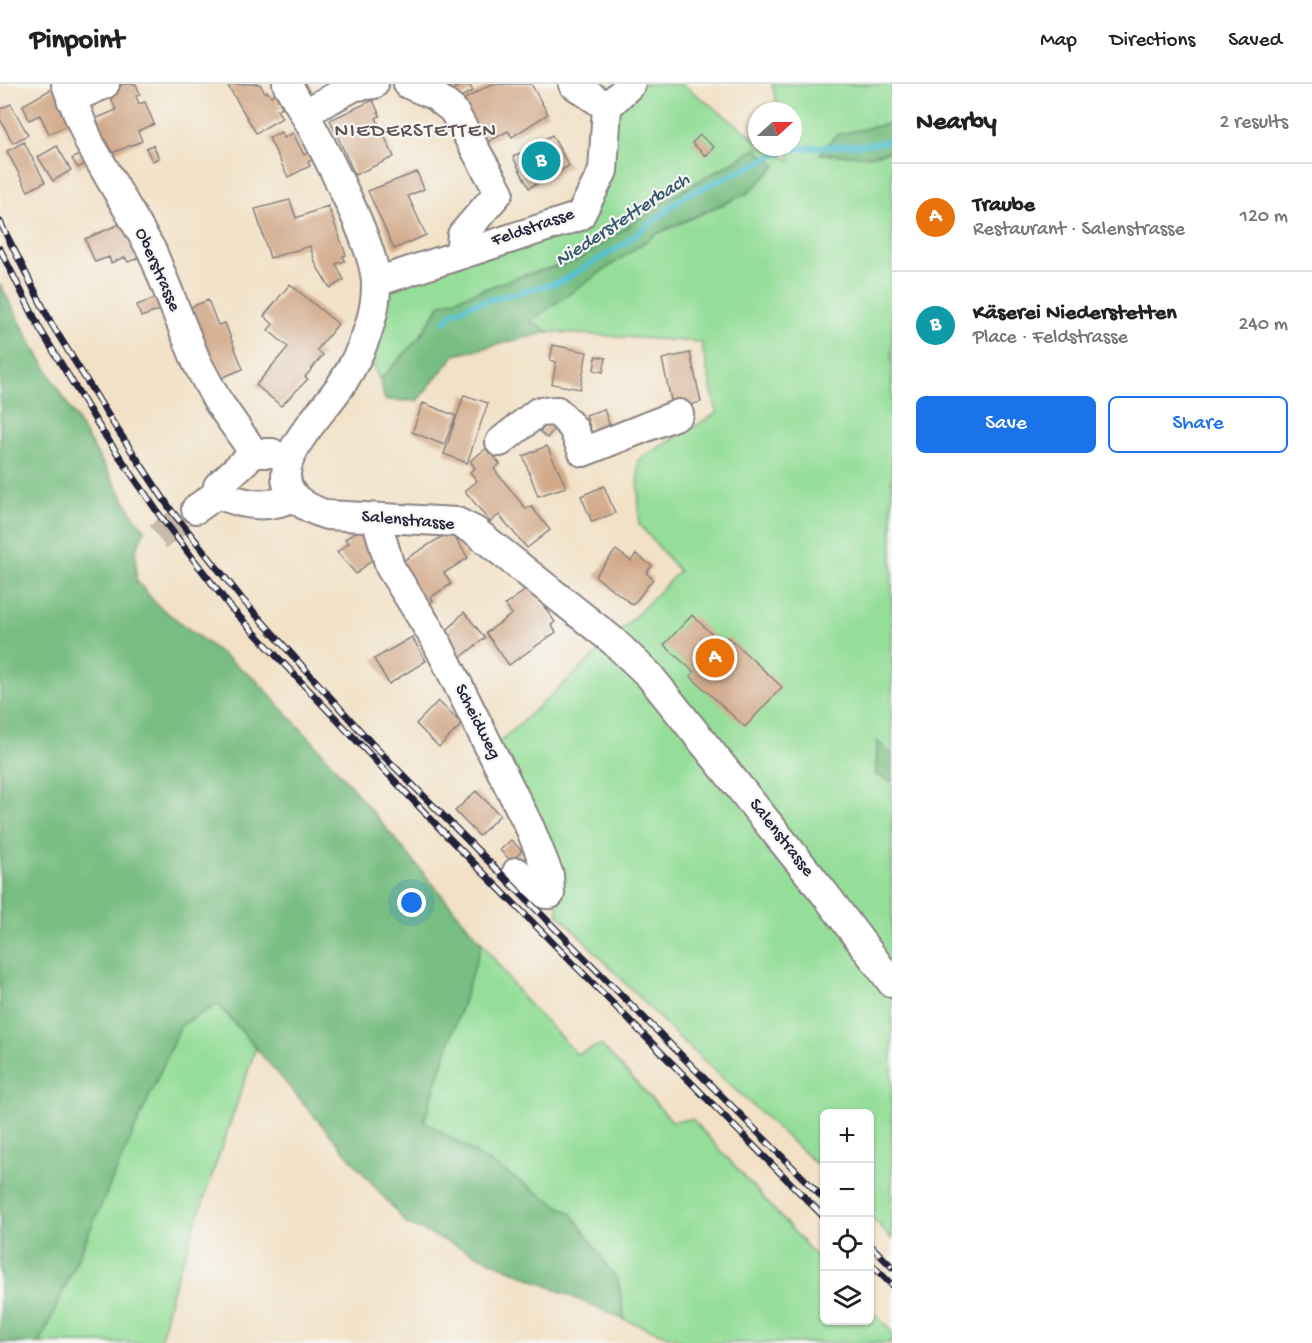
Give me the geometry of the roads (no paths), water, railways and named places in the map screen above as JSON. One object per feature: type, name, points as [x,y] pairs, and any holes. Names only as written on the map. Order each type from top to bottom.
[{"type":"street","points":[[68,91],[105,84]]},
{"type":"street","points":[[287,84],[304,113],[363,236],[376,282],[373,310],[365,336],[343,381],[289,456],[287,478],[292,497],[282,503],[264,505],[206,501],[218,486],[255,453],[289,456]]},
{"type":"street","points":[[304,113],[355,86],[374,84]]},
{"type":"street","points":[[408,84],[434,95],[453,110],[499,192],[462,235],[460,253]]},
{"type":"street","points":[[573,84],[607,107],[631,84]]},
{"type":"street","name":"Oberstrasse","points":[[68,91],[90,144],[152,251],[197,363],[217,400],[255,453]]},
{"type":"street","name":"Feldstrasse","points":[[376,282],[580,216],[603,171],[607,107]]},
{"type":"street","points":[[500,442],[538,412],[557,411],[573,428],[583,452],[679,414]]},
{"type":"street","name":"Salenstrasse","points":[[292,497],[308,509],[327,515],[457,522],[476,531],[612,640],[649,675],[695,730],[892,983]]},
{"type":"street","name":"Scheidweg","points":[[376,518],[390,567],[435,639],[530,828],[549,875],[550,894],[545,894],[517,872]]},
{"type":"waterway","name":"Niederstetterbach","points":[[445,322],[452,313],[472,304],[560,282],[624,244],[685,196],[789,149],[874,144],[892,140]]},
{"type":"tunnel","points":[[158,537],[196,509]]},
{"type":"railway","points":[[0,222],[51,323],[113,423],[171,510],[242,599],[373,745],[820,1195]]},
{"type":"railway","points":[[0,249],[40,329],[102,431],[161,517],[231,608],[447,836],[820,1213]]},
{"type":"railway","points":[[874,1249],[892,1267]]},
{"type":"railway","points":[[874,1267],[892,1285]]},
{"type":"place","name":"Käserei Niederstetten","points":[[541,161]]},
{"type":"place","name":"Traube","points":[[715,658]]},
{"type":"district","name":"NIEDERSTETTEN","points":[[416,132]]}]
